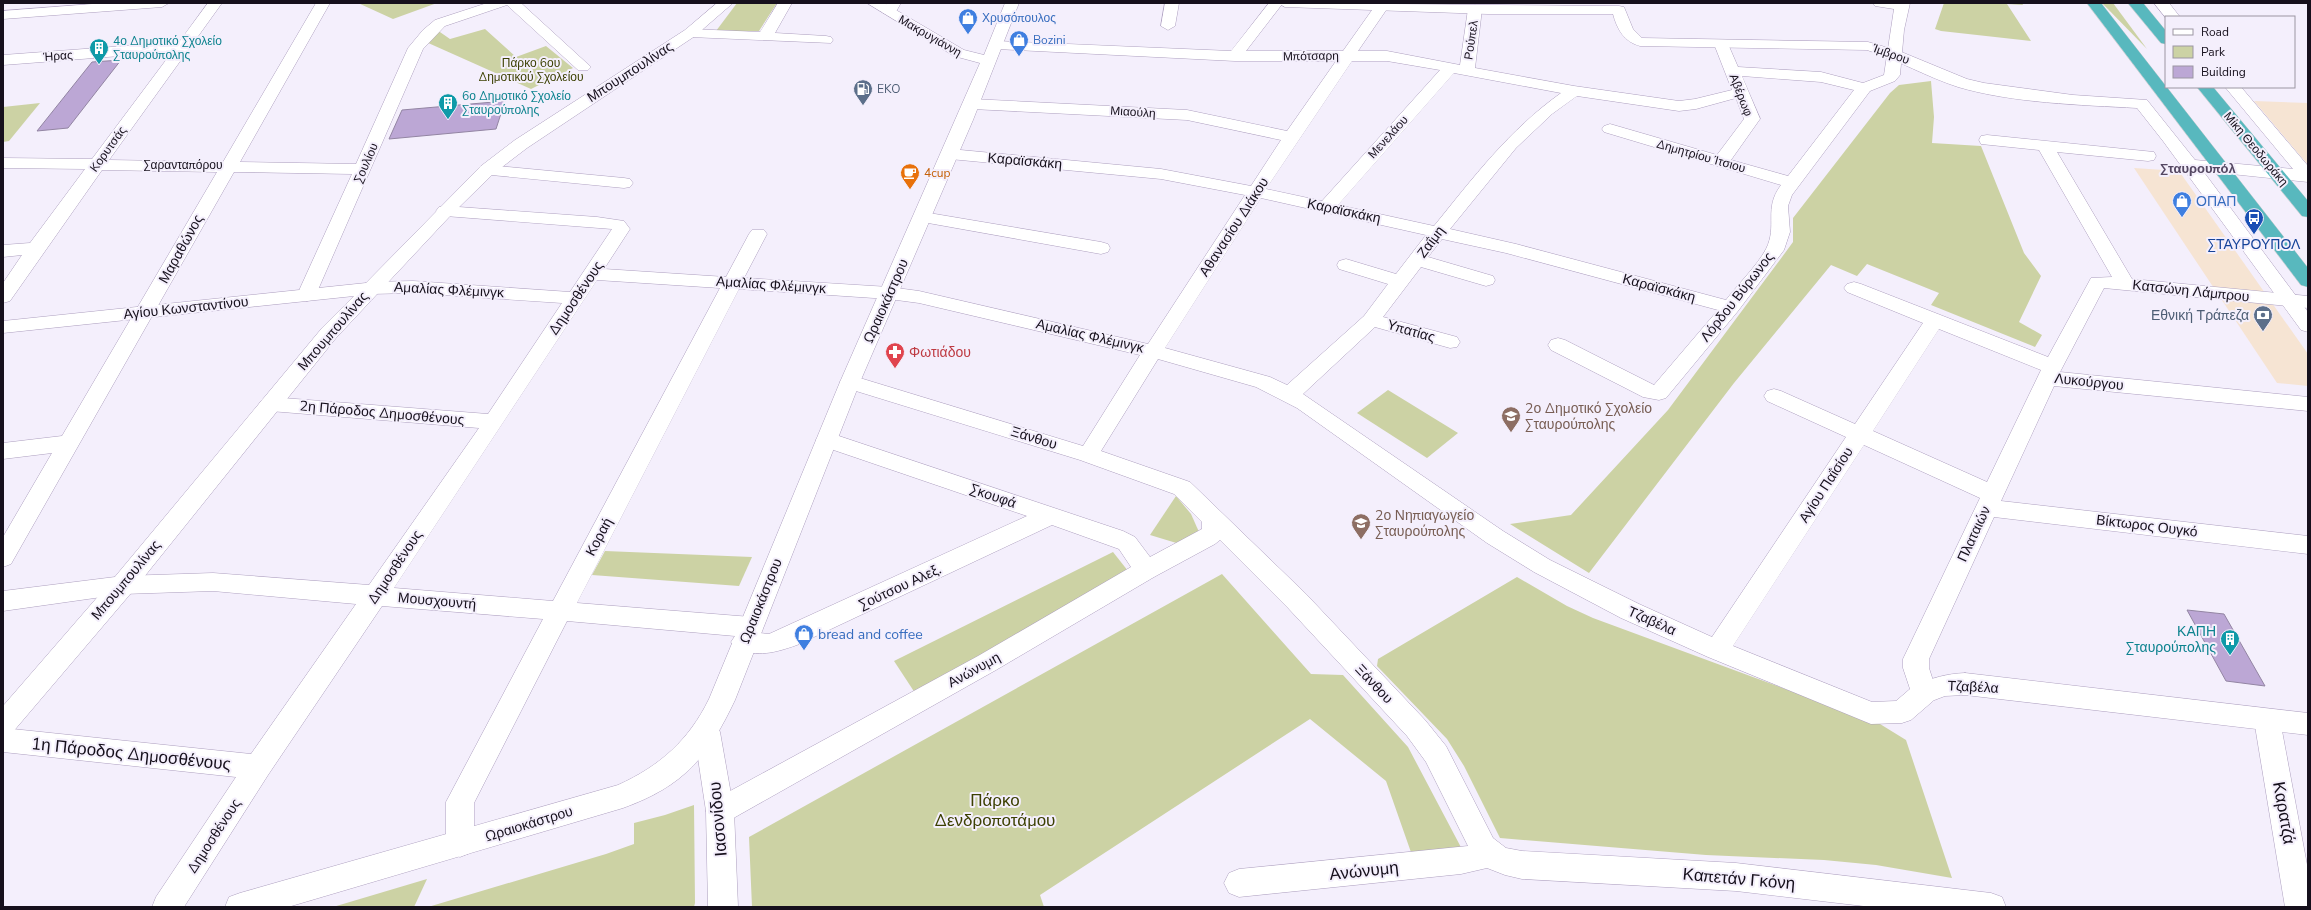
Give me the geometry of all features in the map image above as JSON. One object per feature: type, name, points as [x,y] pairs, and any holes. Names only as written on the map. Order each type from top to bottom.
[{"type":"highway","points":[[2094,3],[2308,281]]},
{"type":"highway","points":[[2135,3],[2165,39]]},
{"type":"highway","name":"Μίκη Θεοδωράκη","points":[[2206,88],[2308,212]]},
{"type":"street","points":[[3,15],[162,3]]},
{"type":"street","name":"Κορυτσάς","points":[[3,297],[36,248],[216,3]]},
{"type":"street","name":"Μαραθώνος","points":[[3,558],[323,3]]},
{"type":"street","name":"Σουλίου","points":[[307,294],[416,48],[428,32],[440,23],[501,3]]},
{"type":"street","points":[[513,3],[583,67]]},
{"type":"street","name":"Μπουμπουλίνας","points":[[3,725],[123,585],[329,333],[370,288],[445,211],[487,170],[564,115],[690,33],[726,3]]},
{"type":"street","points":[[765,37],[785,3]]},
{"type":"street","name":"Μακρυγιάννη","points":[[874,3],[892,8],[962,55],[972,58],[993,52]]},
{"type":"street","name":"Ωραιοκάστρου","points":[[240,907],[623,796],[641,788],[674,769],[706,732],[748,635],[850,382],[972,104],[1012,3]]},
{"type":"street","points":[[1168,26],[1172,3]]},
{"type":"street","points":[[1235,56],[1276,3]]},
{"type":"street","points":[[1285,3],[1475,9],[1618,7]]},
{"type":"street","points":[[1733,71],[1821,77],[1864,88],[1890,78],[1892,75],[1894,54],[1903,5],[1880,3]]},
{"type":"street","points":[[2161,3],[2172,16]]},
{"type":"street","name":"Αθανασίου Διάκου","points":[[1088,455],[1152,350],[1257,192],[1292,136],[1383,5]]},
{"type":"street","name":"Ίμβρου","points":[[1618,7],[1622,21],[1634,40],[1648,43],[1862,45],[1894,54],[1962,83],[1984,88],[2073,100],[2142,104],[2189,165]]},
{"type":"street","name":"Ρούπελ","points":[[1467,70],[1475,9]]},
{"type":"street","points":[[690,33],[826,40]]},
{"type":"street","name":"Αβέρωφ","points":[[1721,44],[1752,119],[1721,162]]},
{"type":"street","name":"Ήρας","points":[[3,60],[185,46]]},
{"type":"street","name":"Μπότσαρη","points":[[993,52],[1235,56],[1387,56],[1574,91],[1679,106],[1696,104],[1741,92]]},
{"type":"street","name":"Μενελάου","points":[[1326,207],[1451,67]]},
{"type":"street","name":"Λόρδου Βύρωνος","points":[[1558,345],[1650,392],[1659,393],[1731,307],[1775,250],[1781,232],[1779,202],[1783,194],[1864,88]]},
{"type":"street","points":[[2234,88],[2308,176]]},
{"type":"street","name":"Ζαΐμη","points":[[1289,395],[1372,320],[1438,232],[1510,144],[1546,111],[1574,91]]},
{"type":"street","name":"Μιαούλη","points":[[972,104],[1186,115],[1292,136]]},
{"type":"street","name":"Δημητρίου Ίτσιου","points":[[1610,129],[1792,183]]},
{"type":"street","points":[[1987,140],[2148,156]]},
{"type":"street","points":[[2045,146],[2125,284]]},
{"type":"street","name":"Καραϊσκάκη","points":[[950,154],[1161,174],[1257,192],[1509,248],[1731,307]]},
{"type":"street","name":"Σαρανταπόρου","points":[[3,163],[363,169]]},
{"type":"street","points":[[2189,165],[2308,176]]},
{"type":"street","points":[[2189,165],[2308,326]]},
{"type":"street","points":[[487,170],[624,183]]},
{"type":"street","name":"Δημοσθένους","points":[[167,907],[258,767],[494,422],[614,240],[620,226],[597,222],[445,211]]},
{"type":"street","points":[[923,217],[1101,248]]},
{"type":"street","name":"Κοραή","points":[[460,844],[460,802],[758,234]]},
{"type":"street","points":[[3,251],[36,248]]},
{"type":"street","points":[[1418,260],[1486,280]]},
{"type":"street","points":[[1346,265],[1401,282]]},
{"type":"street","name":"Αμαλίας Φλέμινγκ","points":[[592,274],[889,293],[919,298],[1152,350],[1241,375],[1289,395],[1451,507],[1534,561]]},
{"type":"street","name":"Κατσώνη Λάμπρου","points":[[2098,282],[2308,302]]},
{"type":"street","name":"Πλαταιών","points":[[1924,693],[1916,668],[1916,659],[2050,373],[2098,282]]},
{"type":"street","name":"Αμαλίας Φλέμινγκ","points":[[370,288],[413,287],[576,298]]},
{"type":"street","name":"Αγίου Κωνσταντίνου","points":[[3,327],[370,288]]},
{"type":"street","name":"Λυκούργου","points":[[1854,288],[1935,320],[2050,373],[2308,404]]},
{"type":"street","name":"Υπατίας","points":[[1372,320],[1450,342]]},
{"type":"street","name":"Αγίου Παΐσίου","points":[[1718,650],[1935,320]]},
{"type":"street","name":"Ξάνθου","points":[[850,382],[1088,455],[1180,487],[1302,606],[1430,745],[1446,771],[1471,825],[1489,854]]},
{"type":"street","name":"Βίκτωρος Ουγκό","points":[[1774,396],[1859,434],[1989,501],[2308,545]]},
{"type":"street","name":"2η Πάροδος Δημοσθένους","points":[[270,404],[494,422]]},
{"type":"street","name":"Σκουφά","points":[[827,440],[1122,540],[1127,543],[1146,570]]},
{"type":"street","points":[[3,451],[70,443]]},
{"type":"street","name":"Σούτσου Αλεξ.","points":[[748,635],[769,644],[788,638],[1051,515]]},
{"type":"street","name":"Ανώνυμη","points":[[720,811],[988,663],[1146,570],[1207,538],[1213,532],[1217,522]]},
{"type":"street","name":"Τζαβέλα","points":[[1534,561],[1593,594],[1718,650],[1870,713],[1902,712],[1924,693],[1943,685],[1966,684],[2308,724]]},
{"type":"street","name":"Μουσχουντή","points":[[3,601],[123,585],[212,582],[559,611],[748,635]]},
{"type":"street","name":"Καρατζά","points":[[2267,720],[2300,907]]},
{"type":"street","name":"Ιασονίδου","points":[[706,732],[720,811],[723,907]]},
{"type":"street","name":"1η Πάροδος Δημοσθένους","points":[[3,740],[258,767]]},
{"type":"street","name":"Ανώνυμη","points":[[1239,883],[1461,861],[1489,854]]},
{"type":"street","name":"Καπετάν Γκόνη","points":[[1489,854],[1509,864],[1736,877],[1990,907]]},
{"type":"shaded area","points":[[2254,101],[2308,103],[2308,165]]},
{"type":"shaded area","points":[[2134,168],[2179,171],[2308,354],[2308,386],[2277,383]]},
{"type":"green space","points":[[358,3],[437,3],[393,19]]},
{"type":"green space","points":[[737,3],[777,3],[759,31],[716,31]]},
{"type":"green space","points":[[1944,3],[2022,3],[2023,5],[2007,4],[2031,41],[1941,31],[1935,29]]},
{"type":"green space","points":[[2102,3],[2113,3],[2147,49]]},
{"type":"green space","name":"Πάρκο 6ου Δημοτικού Σχολείου","points":[[485,29],[516,57],[546,46],[573,68],[531,89],[426,42],[437,30],[450,39]]},
{"type":"green space","points":[[1931,81],[1934,117],[1932,143],[1981,146],[2024,253],[2041,276],[2019,322],[2042,335],[2035,347],[1931,305],[1939,293],[1867,264],[1857,276],[1831,265],[1734,383],[1589,573],[1510,524],[1571,515],[1668,410],[1793,242],[1793,218],[1890,93],[1899,85]]},
{"type":"green space","points":[[40,103],[9,141],[3,142],[3,107]]},
{"type":"green space","points":[[1388,390],[1458,433],[1427,458],[1357,413]]},
{"type":"green space","points":[[1176,496],[1191,514],[1199,532],[1183,545],[1150,535]]},
{"type":"green space","points":[[605,551],[752,557],[739,586],[592,575]]},
{"type":"green space","points":[[1113,552],[1132,576],[915,693],[894,661]]},
{"type":"green space","name":"Πάρκο Δενδροποτάμου","points":[[1222,574],[1311,674],[1343,675],[1408,747],[1464,853],[1413,858],[1386,781],[1310,719],[1040,895],[1044,907],[752,907],[749,837]]},
{"type":"green space","points":[[1517,577],[1567,606],[1593,618],[1880,724],[1906,740],[1952,878],[1876,865],[1824,860],[1706,855],[1500,838],[1464,766],[1447,739],[1377,666],[1378,659]]},
{"type":"green space","points":[[694,805],[694,907],[428,907],[606,854],[634,844],[634,823],[665,815]]},
{"type":"green space","points":[[427,879],[414,907],[333,907]]},
{"type":"building","points":[[121,60],[68,128],[37,131],[92,62]]},
{"type":"building","name":"6ο Δημοτικό Σχολείο Σταυρούπολης","points":[[505,101],[496,129],[389,139],[402,110]]},
{"type":"building","name":"ΚΑΠΗ Σταυρούπολης","points":[[2187,610],[2224,614],[2265,686],[2226,681]]},
{"type":"place","name":"Χρυσόπουλος","points":[[968,35]]},
{"type":"place","name":"Bozini","points":[[1019,57]]},
{"type":"place","name":"4ο Δημοτικό Σχολείο Σταυρούπολης","points":[[99,65]]},
{"type":"place","name":"EKO","points":[[863,106]]},
{"type":"place","name":"6ο Δημοτικό Σχολείο Σταυρούπολης","points":[[448,120]]},
{"type":"place","name":"4cup","points":[[910,190]]},
{"type":"place","name":"ΟΠΑΠ","points":[[2182,218]]},
{"type":"place","name":"ΣΤΑΥΡΟΥΠΟΛ","points":[[2254,235]]},
{"type":"place","name":"Εθνική Τράπεζα","points":[[2263,332]]},
{"type":"place","name":"Φωτιάδου","points":[[895,369]]},
{"type":"place","name":"2ο Δημοτικό Σχολείο Σταυρούπολης","points":[[1511,433]]},
{"type":"place","name":"2ο Νηπιαγωγείο Σταυρούπολης","points":[[1361,540]]},
{"type":"place","name":"bread and coffee","points":[[804,651]]},
{"type":"place","name":"ΚΑΠΗ Σταυρούπολης","points":[[2230,656]]},
{"type":"district","name":"Σταυρουπόλ","points":[[2198,169]]}]
